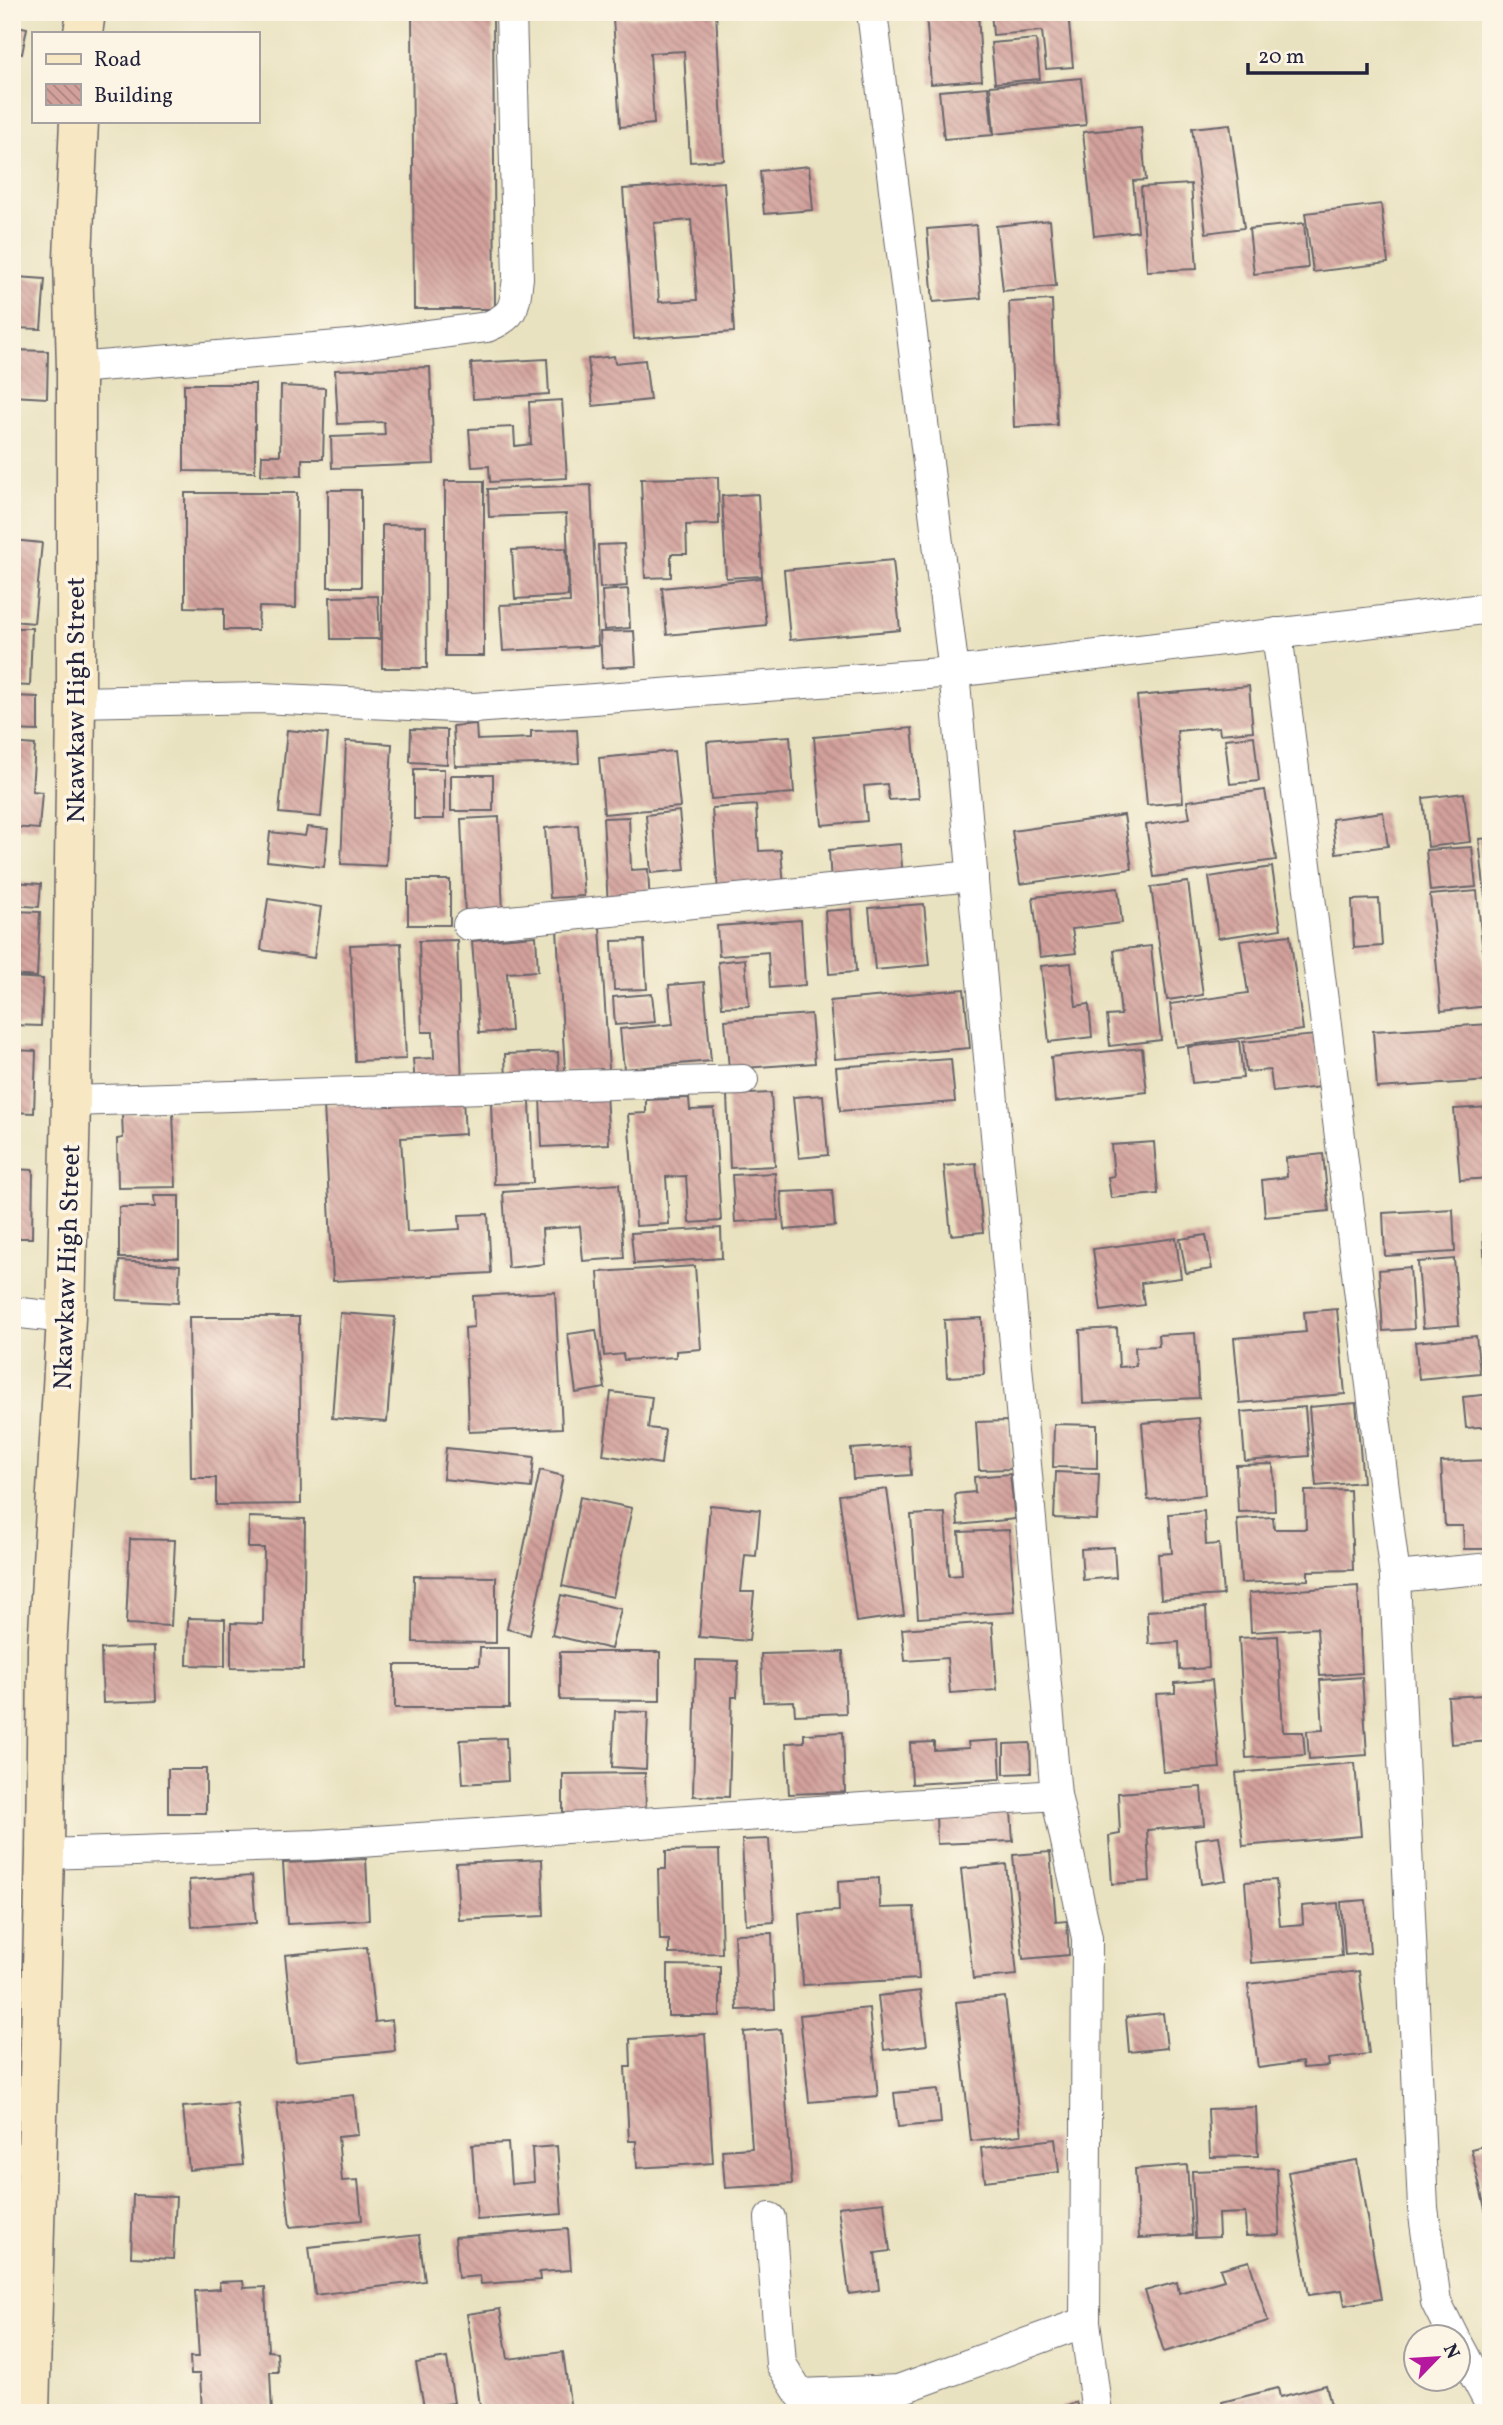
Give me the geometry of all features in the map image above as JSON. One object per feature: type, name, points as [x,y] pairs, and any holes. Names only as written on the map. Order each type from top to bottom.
[{"type":"main road","points":[[83,32],[86,12]]},
{"type":"main road","name":"Nkawkaw High Street","points":[[30,2413],[45,1854],[47,1649],[66,1318],[71,1101],[76,702],[76,368],[73,258],[79,122]]},
{"type":"street","points":[[76,368],[361,344],[487,327],[504,320],[514,307],[518,278],[511,12]]},
{"type":"street","points":[[872,12],[954,672],[1056,1794],[1087,1938],[1085,2322],[1097,2413]]},
{"type":"street","points":[[76,702],[261,698],[474,708],[954,672],[1491,608]]},
{"type":"street","points":[[1277,633],[1395,1577],[1423,2208],[1436,2302],[1447,2324]]},
{"type":"street","points":[[468,925],[973,876]]},
{"type":"street","points":[[71,1101],[743,1080]]},
{"type":"street","points":[[12,1312],[66,1318]]},
{"type":"street","points":[[1395,1577],[1491,1568]]},
{"type":"street","points":[[45,1854],[316,1845],[1056,1794]]},
{"type":"street","points":[[770,2218],[781,2364],[800,2394],[898,2390],[1085,2322]]},
{"type":"street","points":[[1472,2370],[1491,2406]]},
{"type":"building","points":[[412,12],[493,12],[495,309],[414,309]]},
{"type":"building","points":[[521,12],[558,12],[558,16],[521,16]]},
{"type":"building","points":[[716,12],[724,160],[690,162],[684,51],[650,53],[654,124],[620,127],[613,18]]},
{"type":"building","points":[[926,12],[978,12],[982,80],[931,84]]},
{"type":"building","points":[[991,12],[1068,12],[1073,67],[1046,69],[1042,31],[993,35]]},
{"type":"building","points":[[12,25],[27,28],[22,54],[12,52]]},
{"type":"building","points":[[1036,39],[1040,79],[995,83],[991,43]]},
{"type":"building","points":[[1081,78],[1086,125],[994,134],[990,86]]},
{"type":"building","points":[[988,87],[993,135],[944,139],[939,91]]},
{"type":"building","points":[[1230,124],[1244,228],[1206,233],[1192,128]]},
{"type":"building","points":[[1141,127],[1146,180],[1133,181],[1138,231],[1094,236],[1083,132]]},
{"type":"building","points":[[809,166],[813,210],[764,214],[760,171]]},
{"type":"building","points":[[724,182],[734,332],[634,339],[623,189]],"holes":[[[691,220],[697,300],[659,302],[654,223]]]},
{"type":"building","points":[[1191,184],[1197,269],[1147,271],[1141,187]]},
{"type":"building","points":[[1381,204],[1388,263],[1313,272],[1305,213]]},
{"type":"building","points":[[1050,220],[1056,286],[1003,291],[996,226]]},
{"type":"building","points":[[1304,223],[1308,268],[1254,274],[1249,229]]},
{"type":"building","points":[[976,225],[981,298],[933,302],[927,229]]},
{"type":"building","points":[[17,277],[45,279],[41,329],[14,328]]},
{"type":"building","points":[[1052,300],[1057,425],[1014,427],[1009,302]]},
{"type":"building","points":[[13,350],[48,351],[47,398],[12,396]]},
{"type":"building","points":[[614,356],[615,363],[645,360],[650,400],[593,406],[588,359]]},
{"type":"building","points":[[547,359],[549,394],[473,399],[471,363]]},
{"type":"building","points":[[430,367],[434,464],[332,468],[331,437],[385,435],[384,422],[338,424],[335,370]]},
{"type":"building","points":[[184,384],[255,384],[255,472],[184,471]]},
{"type":"building","points":[[281,386],[325,388],[323,459],[302,459],[302,476],[261,475],[262,455],[280,455]]},
{"type":"building","points":[[562,400],[567,478],[490,482],[489,466],[472,467],[469,429],[514,427],[515,446],[531,444],[529,402]]},
{"type":"building","points":[[718,477],[719,524],[686,525],[687,554],[671,554],[671,577],[645,578],[641,479]]},
{"type":"building","points":[[445,481],[484,481],[484,656],[445,656]]},
{"type":"building","points":[[591,485],[598,646],[503,651],[500,605],[570,602],[566,514],[489,517],[488,489]]},
{"type":"building","points":[[328,490],[361,490],[361,587],[328,587]]},
{"type":"building","points":[[185,493],[297,493],[296,608],[259,607],[258,630],[224,630],[224,608],[185,607]]},
{"type":"building","points":[[758,494],[762,576],[726,578],[722,496]]},
{"type":"building","points":[[382,525],[426,526],[427,668],[382,668]]},
{"type":"building","points":[[12,540],[42,543],[34,623],[12,621]]},
{"type":"building","points":[[624,544],[627,586],[600,588],[598,545]]},
{"type":"building","points":[[566,548],[568,596],[515,599],[512,550]]},
{"type":"building","points":[[893,560],[900,630],[790,640],[784,570]]},
{"type":"building","points":[[761,578],[766,625],[667,635],[662,588]]},
{"type":"building","points":[[628,589],[630,628],[604,630],[602,591]]},
{"type":"building","points":[[378,596],[380,639],[331,639],[330,597]]},
{"type":"building","points":[[12,628],[32,628],[30,686],[12,685]]},
{"type":"building","points":[[634,631],[636,666],[602,668],[600,632]]},
{"type":"building","points":[[1249,686],[1253,731],[1220,734],[1219,727],[1177,731],[1183,802],[1147,805],[1137,696]]},
{"type":"building","points":[[12,696],[38,697],[38,731],[12,730]]},
{"type":"building","points":[[476,724],[477,740],[531,738],[531,731],[577,730],[579,763],[455,766],[453,726]]},
{"type":"building","points":[[912,728],[919,798],[889,800],[887,784],[864,786],[867,821],[822,825],[814,737]]},
{"type":"building","points":[[411,729],[447,730],[447,764],[410,762]]},
{"type":"building","points":[[287,730],[328,734],[321,817],[279,813]]},
{"type":"building","points":[[790,736],[794,793],[711,799],[707,742]]},
{"type":"building","points":[[1254,736],[1259,781],[1230,784],[1225,739]]},
{"type":"building","points":[[346,741],[392,744],[386,866],[341,864]]},
{"type":"building","points":[[12,743],[35,745],[32,791],[42,792],[39,829],[12,827]]},
{"type":"building","points":[[674,751],[680,807],[604,814],[599,758]]},
{"type":"building","points":[[414,769],[444,769],[444,819],[414,819]]},
{"type":"building","points":[[451,775],[493,775],[493,811],[451,811]]},
{"type":"building","points":[[1265,790],[1276,860],[1154,877],[1146,825],[1190,818],[1187,801]]},
{"type":"building","points":[[1464,793],[1470,842],[1428,847],[1423,798]]},
{"type":"building","points":[[756,805],[759,851],[781,850],[784,887],[718,892],[712,808]]},
{"type":"building","points":[[679,811],[685,870],[651,873],[646,815]]},
{"type":"building","points":[[1383,812],[1388,846],[1336,853],[1332,819]]},
{"type":"building","points":[[1124,815],[1132,869],[1020,884],[1012,831]]},
{"type":"building","points":[[499,817],[503,913],[465,915],[461,819]]},
{"type":"building","points":[[629,817],[631,870],[648,869],[650,905],[608,906],[603,818]]},
{"type":"building","points":[[578,825],[584,896],[550,898],[545,828]]},
{"type":"building","points":[[307,827],[328,829],[324,867],[267,861],[270,832],[305,836]]},
{"type":"building","points":[[1491,838],[1491,895],[1485,896],[1479,839]]},
{"type":"building","points":[[900,844],[903,878],[831,884],[829,850]]},
{"type":"building","points":[[1472,847],[1476,887],[1430,891],[1426,850]]},
{"type":"building","points":[[1272,867],[1281,929],[1218,938],[1209,877]]},
{"type":"building","points":[[408,880],[450,880],[450,925],[408,925]]},
{"type":"building","points":[[12,882],[41,884],[39,907],[12,905]]},
{"type":"building","points":[[1188,882],[1203,995],[1167,1000],[1151,887]]},
{"type":"building","points":[[1118,888],[1122,923],[1072,929],[1076,953],[1040,957],[1033,897]]},
{"type":"building","points":[[1477,891],[1488,1006],[1441,1011],[1430,895]]},
{"type":"building","points":[[268,899],[321,907],[314,958],[261,950]]},
{"type":"building","points":[[1379,899],[1382,946],[1354,948],[1352,900]]},
{"type":"building","points":[[924,904],[930,965],[875,970],[869,908]]},
{"type":"building","points":[[852,909],[856,972],[829,974],[825,911]]},
{"type":"building","points":[[12,911],[40,912],[37,977],[12,975]]},
{"type":"building","points":[[801,920],[805,985],[770,988],[768,952],[719,956],[717,926]]},
{"type":"building","points":[[600,927],[609,1069],[565,1071],[557,929]]},
{"type":"building","points":[[1290,935],[1303,1030],[1176,1047],[1170,1004],[1248,993],[1240,941]]},
{"type":"building","points":[[536,936],[538,971],[507,973],[511,1031],[479,1033],[472,941]]},
{"type":"building","points":[[457,940],[462,1085],[415,1086],[413,1059],[434,1058],[433,1032],[422,1032],[419,941]]},
{"type":"building","points":[[644,940],[647,989],[614,990],[612,941]]},
{"type":"building","points":[[401,943],[406,1059],[355,1061],[350,945]]},
{"type":"building","points":[[1151,946],[1161,1040],[1110,1046],[1107,1016],[1121,1015],[1114,950]]},
{"type":"building","points":[[745,959],[749,1006],[722,1007],[718,962]]},
{"type":"building","points":[[1071,963],[1076,1006],[1089,1004],[1092,1037],[1049,1042],[1041,966]]},
{"type":"building","points":[[12,977],[43,979],[41,1026],[12,1025]]},
{"type":"building","points":[[704,982],[711,1061],[624,1069],[620,1029],[673,1024],[669,985]]},
{"type":"building","points":[[964,989],[970,1048],[835,1059],[830,1001]]},
{"type":"building","points":[[652,994],[655,1022],[615,1025],[613,997]]},
{"type":"building","points":[[811,1014],[815,1063],[729,1069],[725,1020]]},
{"type":"building","points":[[1491,1024],[1491,1081],[1377,1088],[1373,1031]]},
{"type":"building","points":[[1316,1035],[1321,1087],[1273,1092],[1270,1070],[1246,1072],[1243,1042]]},
{"type":"building","points":[[1239,1041],[1243,1078],[1192,1083],[1188,1047]]},
{"type":"building","points":[[1142,1048],[1147,1092],[1055,1102],[1051,1057]]},
{"type":"building","points":[[12,1050],[36,1051],[34,1113],[12,1112]]},
{"type":"building","points":[[558,1052],[559,1081],[506,1082],[505,1054]]},
{"type":"building","points":[[951,1059],[955,1102],[840,1111],[836,1067]]},
{"type":"building","points":[[771,1093],[775,1166],[730,1168],[727,1095]]},
{"type":"building","points":[[606,1094],[609,1144],[542,1147],[540,1097]]},
{"type":"building","points":[[823,1095],[828,1155],[799,1158],[793,1097]]},
{"type":"building","points":[[689,1098],[690,1110],[714,1109],[721,1221],[689,1223],[686,1176],[666,1177],[669,1224],[636,1226],[628,1114],[646,1113],[646,1100]]},
{"type":"building","points":[[463,1099],[465,1134],[401,1138],[407,1232],[460,1229],[459,1215],[488,1214],[491,1273],[333,1281],[324,1105]]},
{"type":"building","points":[[530,1101],[533,1183],[494,1184],[491,1103]]},
{"type":"building","points":[[1491,1107],[1491,1178],[1460,1180],[1454,1109]]},
{"type":"building","points":[[173,1113],[176,1187],[118,1188],[117,1139],[123,1138],[122,1114]]},
{"type":"building","points":[[1154,1142],[1158,1194],[1111,1198],[1108,1177],[1114,1176],[1111,1145]]},
{"type":"building","points":[[1323,1154],[1329,1211],[1265,1217],[1262,1180],[1287,1177],[1286,1158]]},
{"type":"building","points":[[976,1163],[983,1232],[951,1235],[944,1166]]},
{"type":"building","points":[[12,1169],[33,1170],[32,1238],[12,1238]]},
{"type":"building","points":[[775,1173],[778,1220],[735,1222],[732,1175]]},
{"type":"building","points":[[619,1184],[624,1258],[583,1261],[580,1226],[542,1229],[544,1264],[508,1268],[503,1192]]},
{"type":"building","points":[[832,1190],[835,1226],[784,1230],[781,1192]]},
{"type":"building","points":[[154,1196],[179,1196],[179,1258],[119,1258],[119,1207],[155,1207]]},
{"type":"building","points":[[1453,1209],[1455,1252],[1385,1256],[1383,1213]]},
{"type":"building","points":[[721,1228],[722,1258],[634,1264],[631,1233]]},
{"type":"building","points":[[1483,1234],[1491,1234],[1491,1321],[1488,1321]]},
{"type":"building","points":[[1206,1235],[1212,1269],[1186,1273],[1180,1239]]},
{"type":"building","points":[[1176,1238],[1181,1278],[1141,1283],[1144,1305],[1101,1311],[1093,1249]]},
{"type":"building","points":[[1454,1259],[1459,1325],[1423,1328],[1418,1262]]},
{"type":"building","points":[[119,1261],[180,1265],[178,1303],[117,1300]]},
{"type":"building","points":[[695,1266],[701,1349],[676,1351],[676,1357],[624,1360],[623,1354],[604,1356],[598,1272]]},
{"type":"building","points":[[1410,1267],[1414,1329],[1383,1331],[1379,1270]]},
{"type":"building","points":[[555,1292],[562,1428],[469,1432],[465,1328],[474,1327],[473,1296]]},
{"type":"building","points":[[1337,1309],[1345,1394],[1240,1403],[1234,1338],[1306,1332],[1304,1312]]},
{"type":"building","points":[[340,1313],[395,1317],[387,1422],[332,1418]]},
{"type":"building","points":[[189,1317],[299,1317],[301,1504],[216,1505],[216,1478],[191,1478]]},
{"type":"building","points":[[982,1318],[984,1375],[947,1377],[944,1320]]},
{"type":"building","points":[[1117,1328],[1119,1367],[1136,1366],[1135,1347],[1159,1346],[1158,1335],[1195,1333],[1199,1398],[1083,1403],[1080,1330]]},
{"type":"building","points":[[596,1330],[605,1388],[576,1393],[568,1334]]},
{"type":"building","points":[[1476,1336],[1480,1373],[1419,1379],[1415,1342]]},
{"type":"building","points":[[611,1392],[652,1397],[648,1428],[665,1430],[661,1464],[603,1455]]},
{"type":"building","points":[[1491,1394],[1491,1426],[1466,1428],[1463,1397]]},
{"type":"building","points":[[1356,1403],[1363,1482],[1316,1486],[1309,1407]]},
{"type":"building","points":[[1305,1407],[1309,1456],[1245,1461],[1241,1412]]},
{"type":"building","points":[[12,1413],[15,1413],[15,1465],[12,1464]]},
{"type":"building","points":[[1199,1418],[1205,1495],[1148,1500],[1142,1423]]},
{"type":"building","points":[[1008,1421],[1011,1469],[979,1470],[976,1422]]},
{"type":"building","points":[[1054,1424],[1097,1425],[1097,1468],[1053,1467]]},
{"type":"building","points":[[909,1445],[911,1475],[853,1479],[851,1449]]},
{"type":"building","points":[[446,1448],[534,1457],[531,1488],[443,1479]]},
{"type":"building","points":[[1490,1460],[1491,1549],[1464,1549],[1463,1526],[1445,1526],[1441,1462]]},
{"type":"building","points":[[1273,1464],[1275,1511],[1238,1512],[1236,1465]]},
{"type":"building","points":[[540,1470],[563,1476],[530,1635],[507,1629]]},
{"type":"building","points":[[1056,1472],[1099,1474],[1097,1520],[1054,1518]]},
{"type":"building","points":[[1010,1474],[1015,1519],[958,1525],[955,1494],[975,1492],[974,1477]]},
{"type":"building","points":[[887,1489],[904,1615],[856,1622],[839,1495]]},
{"type":"building","points":[[1350,1490],[1353,1570],[1308,1571],[1308,1580],[1241,1583],[1237,1519],[1273,1517],[1274,1529],[1306,1529],[1305,1491]]},
{"type":"building","points":[[580,1497],[632,1508],[613,1597],[562,1586]]},
{"type":"building","points":[[710,1505],[760,1510],[756,1556],[745,1555],[741,1592],[754,1592],[749,1641],[699,1637]]},
{"type":"building","points":[[1204,1511],[1206,1545],[1219,1544],[1223,1595],[1161,1599],[1158,1554],[1172,1553],[1169,1514]]},
{"type":"building","points":[[945,1513],[949,1576],[962,1575],[959,1532],[1009,1530],[1015,1612],[918,1618],[911,1515]]},
{"type":"building","points":[[249,1517],[305,1519],[303,1669],[231,1668],[231,1623],[263,1624],[264,1548],[248,1548]]},
{"type":"building","points":[[130,1539],[175,1540],[171,1626],[126,1624]]},
{"type":"building","points":[[1114,1547],[1116,1577],[1083,1580],[1081,1549]]},
{"type":"building","points":[[414,1576],[496,1577],[496,1643],[413,1642]]},
{"type":"building","points":[[1358,1586],[1362,1673],[1320,1676],[1317,1628],[1251,1632],[1249,1593]]},
{"type":"building","points":[[561,1595],[621,1609],[611,1649],[552,1635]]},
{"type":"building","points":[[1206,1607],[1209,1668],[1180,1670],[1179,1642],[1149,1644],[1147,1611]]},
{"type":"building","points":[[188,1618],[225,1619],[225,1666],[187,1665]]},
{"type":"building","points":[[992,1622],[997,1690],[950,1693],[947,1658],[905,1661],[902,1629]]},
{"type":"building","points":[[1278,1636],[1283,1732],[1303,1732],[1305,1755],[1246,1758],[1239,1638]]},
{"type":"building","points":[[154,1647],[156,1701],[103,1703],[101,1649]]},
{"type":"building","points":[[480,1648],[509,1648],[509,1708],[395,1708],[395,1665],[479,1665]]},
{"type":"building","points":[[560,1652],[660,1652],[660,1701],[560,1700]]},
{"type":"building","points":[[843,1652],[846,1713],[795,1715],[794,1701],[763,1702],[761,1654]]},
{"type":"building","points":[[696,1660],[738,1661],[737,1697],[732,1697],[729,1797],[693,1796]]},
{"type":"building","points":[[1362,1677],[1367,1755],[1309,1759],[1307,1731],[1323,1730],[1320,1680]]},
{"type":"building","points":[[1212,1680],[1220,1768],[1163,1772],[1156,1694],[1175,1693],[1175,1683]]},
{"type":"building","points":[[1483,1695],[1484,1705],[1491,1705],[1491,1741],[1451,1744],[1448,1697]]},
{"type":"building","points":[[615,1711],[648,1712],[646,1769],[612,1767]]},
{"type":"building","points":[[843,1732],[845,1792],[789,1794],[786,1743],[804,1742],[804,1734]]},
{"type":"building","points":[[506,1738],[508,1781],[463,1784],[460,1740]]},
{"type":"building","points":[[999,1740],[1001,1779],[912,1784],[910,1743],[934,1742],[934,1750],[969,1748],[968,1742]]},
{"type":"building","points":[[1030,1743],[1031,1773],[1004,1774],[1004,1744]]},
{"type":"building","points":[[1355,1763],[1361,1836],[1243,1846],[1236,1773]]},
{"type":"building","points":[[168,1769],[206,1769],[206,1813],[168,1813]]},
{"type":"building","points":[[645,1773],[646,1816],[563,1818],[563,1774]]},
{"type":"building","points":[[1201,1787],[1204,1825],[1147,1830],[1150,1881],[1112,1884],[1109,1836],[1120,1834],[1118,1793]]},
{"type":"building","points":[[1011,1811],[1013,1841],[937,1844],[936,1814]]},
{"type":"building","points":[[1219,1836],[1226,1880],[1201,1884],[1195,1839]]},
{"type":"building","points":[[769,1839],[774,1922],[746,1924],[742,1840]]},
{"type":"building","points":[[719,1850],[722,1953],[669,1954],[669,1940],[660,1940],[658,1869],[666,1869],[666,1851]]},
{"type":"building","points":[[1050,1852],[1056,1922],[1067,1921],[1069,1955],[1023,1959],[1013,1855]]},
{"type":"building","points":[[366,1859],[369,1920],[287,1924],[283,1863]]},
{"type":"building","points":[[542,1859],[544,1916],[459,1920],[456,1863]]},
{"type":"building","points":[[1006,1864],[1017,1975],[973,1979],[961,1869]]},
{"type":"building","points":[[252,1876],[256,1923],[192,1927],[189,1880]]},
{"type":"building","points":[[879,1878],[880,1908],[914,1907],[919,1979],[803,1985],[799,1913],[839,1911],[838,1881]]},
{"type":"building","points":[[1276,1880],[1280,1926],[1303,1924],[1302,1906],[1338,1903],[1342,1956],[1251,1963],[1245,1882]]},
{"type":"building","points":[[1366,1900],[1370,1953],[1345,1955],[1341,1902]]},
{"type":"building","points":[[772,1933],[775,2009],[737,2010],[734,1934]]},
{"type":"building","points":[[367,1947],[375,2022],[392,2020],[395,2051],[296,2061],[285,1955]]},
{"type":"building","points":[[668,1965],[720,1966],[720,2016],[668,2016]]},
{"type":"building","points":[[1359,1971],[1369,2054],[1328,2059],[1329,2066],[1303,2068],[1302,2062],[1258,2068],[1248,1984]]},
{"type":"building","points":[[920,1991],[927,2045],[884,2050],[878,1996]]},
{"type":"building","points":[[1005,1997],[1021,2135],[971,2141],[956,2002]]},
{"type":"building","points":[[869,2008],[878,2096],[809,2102],[800,2015]]},
{"type":"building","points":[[1163,2013],[1167,2048],[1129,2052],[1126,2017]]},
{"type":"building","points":[[781,2029],[792,2184],[725,2188],[722,2150],[752,2148],[744,2032]]},
{"type":"building","points":[[705,2034],[713,2163],[637,2168],[636,2141],[629,2141],[625,2067],[631,2067],[630,2039]]},
{"type":"building","points":[[938,2089],[941,2123],[898,2127],[894,2093]]},
{"type":"building","points":[[354,2095],[358,2135],[338,2137],[342,2181],[358,2180],[362,2220],[290,2227],[277,2103]]},
{"type":"building","points":[[237,2103],[243,2165],[189,2170],[183,2107]]},
{"type":"building","points":[[1256,2107],[1258,2156],[1210,2157],[1208,2109]]},
{"type":"building","points":[[1055,2139],[1059,2172],[985,2181],[981,2148]]},
{"type":"building","points":[[508,2143],[511,2184],[534,2182],[532,2148],[557,2146],[562,2214],[477,2220],[472,2145]]},
{"type":"building","points":[[1491,2144],[1491,2230],[1490,2230],[1471,2149]]},
{"type":"building","points":[[1357,2160],[1381,2299],[1345,2305],[1342,2290],[1309,2295],[1288,2172]]},
{"type":"building","points":[[1187,2165],[1192,2235],[1139,2238],[1135,2169]]},
{"type":"building","points":[[1277,2168],[1280,2235],[1246,2236],[1245,2213],[1218,2214],[1219,2237],[1195,2238],[1192,2171]]},
{"type":"building","points":[[133,2195],[176,2197],[173,2259],[131,2257]]},
{"type":"building","points":[[884,2202],[890,2251],[875,2253],[879,2290],[849,2294],[838,2207]]},
{"type":"building","points":[[568,2229],[571,2270],[539,2272],[540,2280],[481,2284],[480,2276],[458,2278],[455,2237]]},
{"type":"building","points":[[419,2235],[425,2281],[315,2295],[309,2247]]},
{"type":"building","points":[[1249,2261],[1268,2321],[1164,2352],[1145,2291],[1177,2282],[1179,2293],[1224,2280],[1220,2269]]},
{"type":"building","points":[[243,2281],[244,2288],[265,2287],[268,2351],[277,2352],[278,2372],[270,2372],[272,2413],[202,2413],[200,2374],[191,2374],[190,2357],[199,2357],[195,2291],[220,2289],[219,2282]]},
{"type":"building","points":[[500,2309],[508,2359],[563,2352],[571,2411],[481,2413],[467,2314]]},
{"type":"building","points":[[447,2358],[454,2403],[424,2407],[416,2363]]},
{"type":"building","points":[[1326,2385],[1333,2413],[1226,2413],[1222,2402],[1278,2388],[1280,2397]]},
{"type":"building","points":[[1076,2402],[1080,2413],[1048,2413],[1048,2412]]}]
